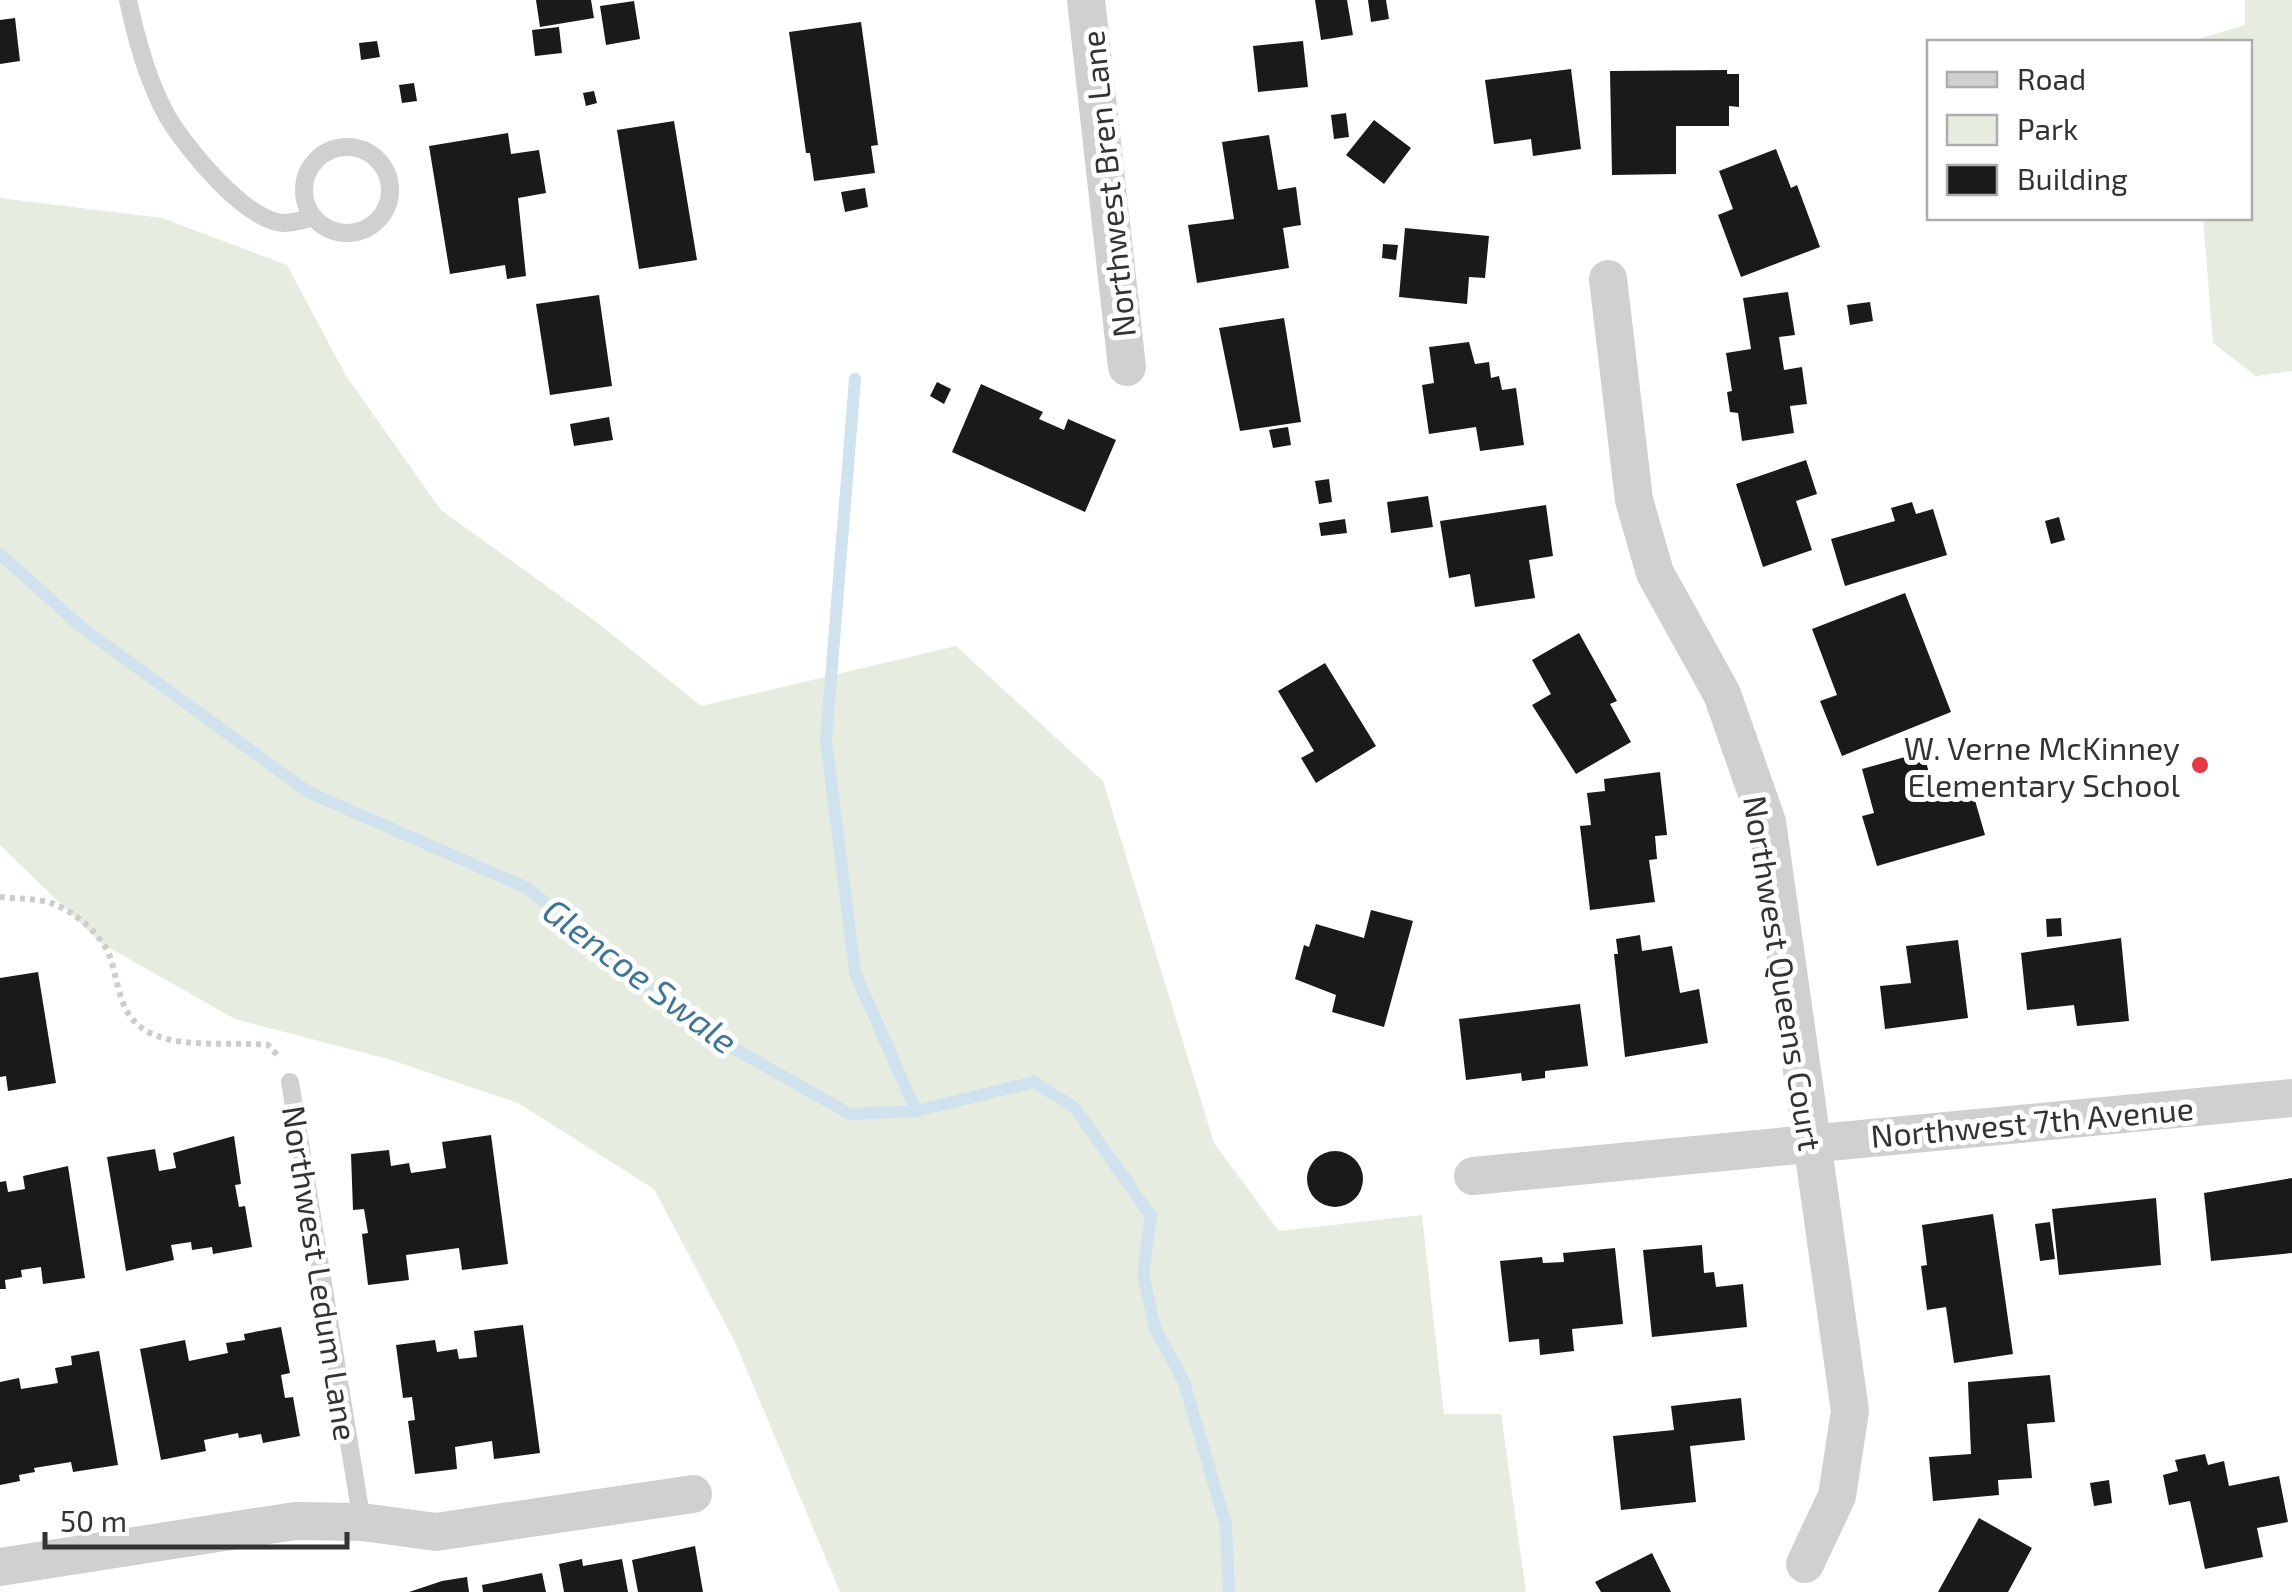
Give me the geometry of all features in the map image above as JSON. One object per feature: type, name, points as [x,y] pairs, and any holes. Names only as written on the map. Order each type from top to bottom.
[{"type":"street","name":"Northwest Bren Lane","points":[[1086,0],[1127,368]]},
{"type":"street","name":"Northwest Queens Court","points":[[1608,279],[1634,500],[1655,573],[1722,694],[1767,822],[1850,1412],[1836,1496],[1805,1564]]},
{"type":"street","name":"Northwest 7th Avenue","points":[[1473,1176],[2292,1098]]},
{"type":"street","points":[[0,1568],[295,1521],[362,1522],[436,1532],[693,1494]]},
{"type":"lane","points":[[128,0],[135,36],[167,116],[211,174],[256,213],[283,223],[314,218],[334,232],[351,234],[368,229],[380,218],[390,186],[375,157],[343,147],[327,152],[314,163],[304,194],[314,218]]},
{"type":"lane","name":"Northwest Ledum Lane","points":[[290,1082],[362,1522]]},
{"type":"path","points":[[0,898],[52,903],[90,927],[112,960],[115,990],[128,1016],[152,1034],[178,1040],[268,1046],[285,1062],[290,1082]]},
{"type":"green space","points":[[2245,0],[2292,0],[2292,371],[2256,376],[2213,343],[2203,220],[2252,220],[2252,40],[2195,40],[2245,25]]},
{"type":"green space","points":[[0,198],[162,218],[287,265],[346,376],[441,510],[599,624],[701,706],[956,646],[1103,781],[1214,1143],[1279,1231],[1422,1215],[1444,1414],[1501,1414],[1526,1592],[840,1592],[735,1342],[654,1189],[518,1103],[388,1059],[235,1019],[101,943],[0,845]]},
{"type":"building","points":[[536,0],[591,0],[594,18],[540,27]]},
{"type":"building","points":[[1315,0],[1347,0],[1353,35],[1321,40]]},
{"type":"building","points":[[1368,0],[1386,0],[1389,19],[1371,22]]},
{"type":"building","points":[[634,1],[640,39],[606,45],[600,6]]},
{"type":"building","points":[[15,18],[20,61],[0,64],[0,20]]},
{"type":"building","points":[[861,22],[878,145],[871,146],[875,173],[814,181],[810,153],[806,153],[789,32]]},
{"type":"building","points":[[559,27],[562,53],[535,56],[532,30]]},
{"type":"building","points":[[377,41],[380,57],[361,60],[359,43]]},
{"type":"building","points":[[1303,41],[1308,87],[1258,92],[1253,46]]},
{"type":"building","points":[[1571,69],[1581,149],[1533,156],[1531,139],[1494,144],[1485,80]]},
{"type":"building","points":[[1727,70],[1727,74],[1739,74],[1739,107],[1729,106],[1729,126],[1676,126],[1676,174],[1612,175],[1610,71]]},
{"type":"building","points":[[414,83],[417,101],[402,103],[399,85]]},
{"type":"building","points":[[594,91],[597,103],[586,106],[583,93]]},
{"type":"building","points":[[1346,113],[1349,137],[1334,139],[1331,115]]},
{"type":"building","points":[[1374,120],[1411,148],[1384,184],[1346,155]]},
{"type":"building","points":[[674,121],[697,260],[639,269],[617,130]]},
{"type":"building","points":[[508,133],[511,154],[539,150],[546,193],[518,198],[526,276],[507,279],[505,265],[450,274],[429,146]]},
{"type":"building","points":[[1269,135],[1278,190],[1296,187],[1301,225],[1283,228],[1289,268],[1197,283],[1188,225],[1234,219],[1222,142]]},
{"type":"building","points":[[1776,149],[1791,188],[1797,185],[1820,247],[1741,277],[1718,215],[1733,209],[1719,171]]},
{"type":"building","points":[[865,188],[868,207],[845,212],[841,192]]},
{"type":"building","points":[[1405,228],[1489,236],[1485,278],[1469,277],[1467,304],[1399,297]]},
{"type":"building","points":[[1383,244],[1398,245],[1396,260],[1382,258]]},
{"type":"building","points":[[1788,292],[1795,335],[1779,337],[1784,370],[1802,367],[1807,404],[1790,406],[1794,433],[1742,441],[1738,413],[1730,412],[1727,392],[1732,391],[1726,353],[1751,349],[1743,298]]},
{"type":"building","points":[[599,295],[612,386],[550,395],[536,304]]},
{"type":"building","points":[[1870,302],[1873,321],[1850,325],[1847,305]]},
{"type":"building","points":[[1284,318],[1301,422],[1240,431],[1219,328]]},
{"type":"building","points":[[1469,342],[1475,364],[1489,362],[1491,378],[1499,376],[1502,390],[1516,388],[1524,445],[1480,451],[1476,427],[1429,434],[1422,385],[1434,383],[1429,347]]},
{"type":"building","points":[[937,382],[951,389],[944,404],[930,396]]},
{"type":"building","points":[[981,384],[1043,412],[1039,419],[1064,430],[1068,419],[1116,440],[1085,512],[952,452]]},
{"type":"building","points":[[609,417],[613,440],[574,446],[570,424]]},
{"type":"building","points":[[1288,427],[1291,445],[1273,448],[1269,430]]},
{"type":"building","points":[[1806,460],[1817,494],[1796,501],[1812,550],[1763,567],[1736,484]]},
{"type":"building","points":[[1329,479],[1332,502],[1319,504],[1315,481]]},
{"type":"building","points":[[1428,496],[1433,527],[1391,533],[1387,502]]},
{"type":"building","points":[[1912,502],[1916,514],[1933,509],[1947,555],[1845,586],[1831,539],[1895,521],[1891,508]]},
{"type":"building","points":[[1546,505],[1553,556],[1529,560],[1535,598],[1475,607],[1470,574],[1449,578],[1440,521]]},
{"type":"building","points":[[2059,517],[2065,540],[2051,544],[2045,521]]},
{"type":"building","points":[[1345,519],[1347,533],[1321,536],[1319,523]]},
{"type":"building","points":[[1905,593],[1951,712],[1842,756],[1820,701],[1837,695],[1812,629]]},
{"type":"building","points":[[1579,633],[1617,701],[1610,704],[1631,742],[1576,774],[1532,705],[1551,694],[1532,660]]},
{"type":"building","points":[[1325,663],[1376,746],[1316,783],[1301,758],[1314,751],[1278,691]]},
{"type":"building","points":[[1923,752],[1937,800],[1972,790],[1985,835],[1877,866],[1862,816],[1874,813],[1862,769]]},
{"type":"building","points":[[1660,772],[1667,835],[1655,836],[1657,859],[1649,860],[1655,902],[1590,910],[1580,826],[1591,825],[1587,793],[1605,791],[1604,779]]},
{"type":"building","points":[[1371,910],[1413,921],[1384,1027],[1332,1012],[1336,995],[1295,979],[1304,945],[1309,947],[1316,924],[1364,938]]},
{"type":"building","points":[[2061,918],[2062,936],[2047,937],[2046,919]]},
{"type":"building","points":[[1640,935],[1642,951],[1672,946],[1680,993],[1699,989],[1708,1043],[1625,1057],[1614,954],[1618,954],[1616,939]]},
{"type":"building","points":[[2121,938],[2129,1021],[2077,1026],[2074,1005],[2027,1010],[2021,953]]},
{"type":"building","points":[[1958,940],[1968,1018],[1885,1029],[1880,986],[1911,983],[1906,946]]},
{"type":"building","points":[[38,972],[56,1083],[8,1091],[6,1076],[0,1077],[0,978]]},
{"type":"building","points":[[1580,1004],[1588,1066],[1545,1071],[1545,1078],[1522,1081],[1521,1073],[1466,1080],[1459,1019]]},
{"type":"building","points":[[491,1135],[508,1264],[462,1270],[459,1248],[406,1255],[409,1280],[368,1285],[362,1234],[368,1233],[364,1209],[353,1210],[351,1154],[389,1150],[391,1166],[409,1163],[411,1173],[446,1168],[442,1142]]},
{"type":"building","points":[[234,1136],[241,1184],[235,1185],[239,1207],[245,1206],[252,1247],[213,1254],[212,1247],[192,1250],[191,1242],[171,1245],[174,1260],[126,1271],[107,1157],[155,1149],[159,1171],[176,1168],[173,1153]]},
{"type":"building","points":[[1335,1151],[1355,1159],[1363,1179],[1355,1199],[1335,1207],[1315,1199],[1307,1179],[1315,1159]]},
{"type":"building","points":[[68,1166],[85,1278],[43,1284],[41,1267],[21,1270],[22,1277],[5,1280],[6,1289],[0,1289],[0,1182],[6,1181],[8,1192],[25,1189],[23,1176]]},
{"type":"building","points":[[2292,1178],[2292,1253],[2211,1261],[2204,1193]]},
{"type":"building","points":[[2156,1198],[2161,1265],[2059,1275],[2052,1209]]},
{"type":"building","points":[[1993,1214],[2013,1354],[1954,1363],[1946,1307],[1927,1310],[1921,1266],[1927,1265],[1922,1225]]},
{"type":"building","points":[[2050,1222],[2055,1259],[2040,1261],[2035,1224]]},
{"type":"building","points":[[1702,1245],[1704,1273],[1714,1272],[1716,1287],[1743,1284],[1747,1327],[1652,1337],[1643,1250]]},
{"type":"building","points":[[1615,1248],[1623,1324],[1572,1329],[1574,1351],[1540,1355],[1539,1339],[1509,1342],[1500,1261],[1542,1257],[1543,1263],[1564,1262],[1563,1253]]},
{"type":"building","points":[[523,1325],[540,1453],[494,1459],[492,1441],[455,1447],[457,1469],[415,1474],[408,1421],[415,1420],[412,1397],[403,1398],[396,1345],[435,1340],[437,1352],[457,1349],[459,1359],[477,1357],[474,1331]]},
{"type":"building","points":[[281,1327],[290,1373],[281,1375],[285,1398],[293,1397],[300,1436],[263,1443],[261,1434],[239,1438],[238,1433],[204,1440],[206,1451],[161,1460],[140,1349],[185,1340],[189,1361],[228,1353],[226,1343],[245,1340],[244,1334]]},
{"type":"building","points":[[99,1351],[118,1465],[73,1472],[71,1462],[34,1468],[35,1472],[19,1475],[20,1481],[0,1485],[0,1382],[19,1378],[21,1389],[58,1383],[55,1368],[72,1365],[71,1356]]},
{"type":"building","points":[[2050,1375],[2055,1422],[2027,1424],[2032,1478],[1998,1480],[1999,1495],[1933,1501],[1929,1457],[1971,1454],[1968,1382]]},
{"type":"building","points":[[1741,1398],[1745,1440],[1690,1446],[1696,1502],[1621,1510],[1613,1436],[1674,1430],[1671,1406]]},
{"type":"building","points":[[2205,1454],[2208,1465],[2224,1461],[2229,1486],[2279,1476],[2288,1522],[2257,1528],[2263,1557],[2205,1569],[2190,1501],[2169,1505],[2163,1475],[2178,1471],[2175,1460]]},
{"type":"building","points":[[2109,1480],[2112,1503],[2094,1506],[2090,1483]]},
{"type":"building","points":[[1979,1518],[2032,1548],[2008,1592],[1938,1592]]},
{"type":"building","points":[[695,1546],[703,1592],[638,1592],[632,1560]]},
{"type":"building","points":[[1652,1553],[1671,1592],[1601,1592],[1595,1582]]},
{"type":"building","points":[[582,1559],[583,1566],[622,1559],[628,1592],[564,1592],[559,1564]]},
{"type":"building","points":[[542,1573],[546,1592],[483,1592],[482,1585]]},
{"type":"building","points":[[467,1577],[469,1592],[409,1592],[442,1581]]},
{"type":"waterway","points":[[855,379],[826,740],[855,973],[916,1111]]},
{"type":"waterway","name":"Glencoe Swale","points":[[0,554],[80,626],[308,792],[527,888],[703,1031],[850,1114],[916,1111],[1034,1082],[1075,1108],[1151,1216],[1143,1274],[1155,1328],[1184,1382],[1226,1525],[1229,1592]]},
{"type":"place","name":"W. Verne McKinney Elementary School","points":[[2200,765]]}]
